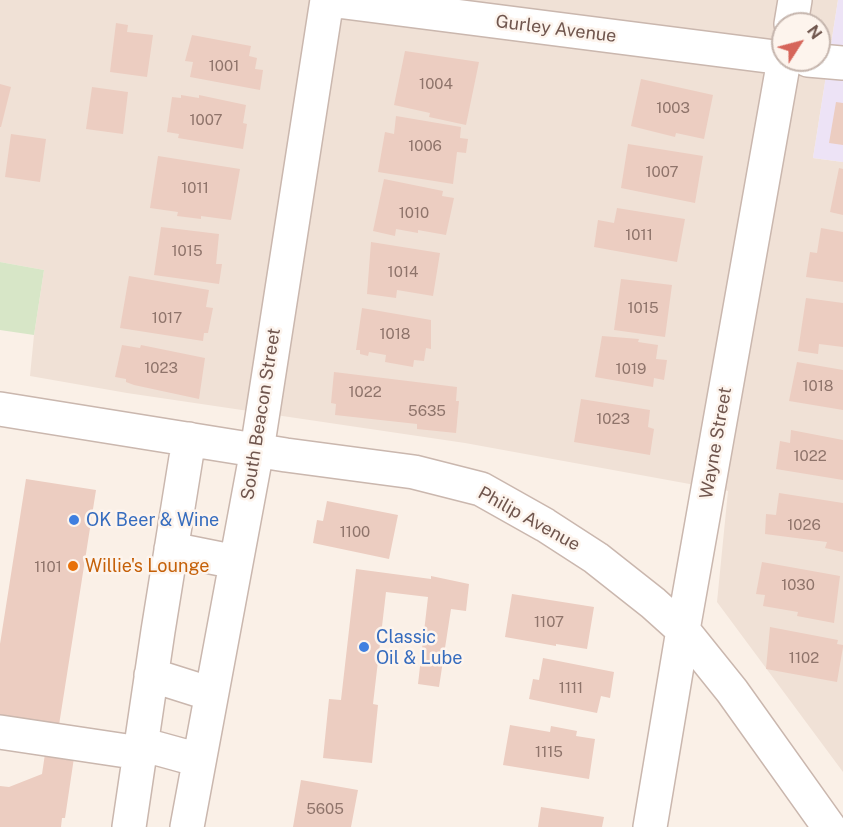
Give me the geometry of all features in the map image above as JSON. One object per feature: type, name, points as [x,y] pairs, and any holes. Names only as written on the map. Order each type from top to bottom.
[{"type":"street","name":"Gurley Avenue","points":[[328,0],[771,57]]},
{"type":"street","name":"South Beacon Street","points":[[187,827],[256,450],[328,0]]},
{"type":"street","name":"Wayne Street","points":[[650,827],[782,72]]},
{"type":"street","name":"Philip Avenue","points":[[0,409],[256,450],[414,472],[481,489],[545,525],[596,558],[683,630],[732,691],[829,827]]},
{"type":"street","points":[[133,826],[140,749],[189,439]]},
{"type":"street","points":[[171,549],[236,562]]},
{"type":"street","points":[[151,675],[212,694]]},
{"type":"street","points":[[0,732],[140,749],[199,760]]},
{"type":"shaded area","points":[[0,0],[838,0],[831,44],[831,12],[771,12],[771,72],[827,72],[813,158],[843,162],[843,772],[717,602],[728,491],[465,443],[127,393],[30,376],[44,270],[0,262]]},
{"type":"shaded area","points":[[838,0],[843,0],[843,162],[813,158],[827,72],[831,72],[831,44]]},
{"type":"green space","points":[[0,262],[44,270],[34,335],[0,330]]},
{"type":"building","points":[[116,23],[128,25],[127,32],[153,35],[147,77],[110,72]]},
{"type":"building","points":[[192,35],[251,46],[249,56],[257,58],[255,69],[263,70],[260,90],[190,77],[193,62],[185,61]]},
{"type":"building","points":[[405,51],[479,62],[466,125],[429,117],[430,113],[394,105]]},
{"type":"building","points":[[641,79],[713,95],[704,139],[676,133],[675,137],[631,126]]},
{"type":"building","points":[[0,84],[11,87],[1,127],[0,127]]},
{"type":"building","points":[[92,87],[128,92],[123,134],[86,129]]},
{"type":"building","points":[[181,95],[199,98],[199,95],[246,105],[243,123],[247,124],[243,149],[178,138],[179,134],[167,132],[172,97],[181,98]]},
{"type":"building","points":[[836,102],[843,103],[843,145],[829,143]]},
{"type":"building","points":[[396,116],[461,127],[460,138],[468,139],[466,153],[457,152],[453,184],[378,172],[385,132],[394,134]]},
{"type":"building","points":[[11,134],[46,139],[40,182],[5,177]]},
{"type":"building","points":[[628,144],[703,156],[695,203],[621,188]]},
{"type":"building","points":[[158,156],[240,169],[231,220],[177,216],[178,212],[150,208]]},
{"type":"building","points":[[839,168],[843,169],[843,215],[830,212]]},
{"type":"building","points":[[384,179],[443,191],[442,196],[454,198],[446,235],[396,229],[395,236],[373,231]]},
{"type":"building","points":[[617,208],[685,219],[677,262],[594,247],[598,220],[614,223]]},
{"type":"building","points":[[161,227],[219,234],[216,264],[222,264],[219,284],[154,275]]},
{"type":"building","points":[[821,228],[843,232],[843,282],[806,277],[810,252],[817,253]]},
{"type":"building","points":[[371,242],[440,253],[433,296],[397,290],[396,298],[367,294]]},
{"type":"building","points":[[129,276],[209,290],[206,307],[213,308],[208,333],[204,333],[203,341],[120,328]]},
{"type":"building","points":[[621,279],[672,285],[665,337],[614,330]]},
{"type":"building","points":[[806,298],[843,303],[843,347],[819,344],[818,354],[798,351]]},
{"type":"building","points":[[362,308],[431,320],[431,349],[426,348],[424,361],[414,360],[413,367],[385,362],[386,355],[369,352],[368,356],[360,354],[360,350],[356,350]]},
{"type":"building","points":[[602,336],[639,339],[638,342],[658,345],[656,359],[667,360],[664,380],[654,378],[653,387],[595,377]]},
{"type":"building","points":[[122,345],[140,348],[141,345],[205,358],[199,399],[134,385],[126,382],[126,379],[115,377]]},
{"type":"building","points":[[797,362],[843,370],[843,410],[789,401]]},
{"type":"building","points":[[334,372],[457,387],[456,401],[459,401],[456,433],[417,429],[417,424],[335,415],[336,404],[331,403]]},
{"type":"building","points":[[581,399],[650,410],[648,427],[654,429],[650,455],[574,442]]},
{"type":"building","points":[[791,430],[843,440],[843,480],[776,469],[780,441],[790,443]]},
{"type":"building","points":[[26,479],[96,490],[59,725],[0,716],[0,644]]},
{"type":"building","points":[[779,493],[843,503],[843,552],[825,548],[827,542],[765,534],[766,514],[776,515]]},
{"type":"building","points":[[327,501],[398,515],[389,559],[313,543],[317,520],[323,521]]},
{"type":"building","points":[[762,562],[840,576],[834,623],[797,616],[798,612],[763,606],[765,595],[756,594]]},
{"type":"building","name":"Classic Oil & Lube","points":[[356,569],[431,579],[431,576],[469,584],[466,611],[451,609],[439,687],[418,684],[428,597],[386,592],[373,704],[378,705],[372,763],[323,758],[329,699],[341,700]]},
{"type":"building","points":[[512,594],[594,607],[587,649],[505,637]]},
{"type":"building","points":[[770,627],[838,640],[837,644],[843,647],[837,682],[766,669]]},
{"type":"building","points":[[543,658],[614,672],[610,698],[601,696],[597,713],[529,699],[533,679],[539,680]]},
{"type":"building","points":[[510,725],[550,732],[551,726],[577,731],[576,736],[595,739],[589,779],[503,765]]},
{"type":"building","points":[[46,747],[75,751],[65,818],[62,818],[61,827],[0,827],[0,786],[9,787],[42,774]]},
{"type":"building","points":[[301,780],[358,790],[351,827],[293,827]]},
{"type":"building","points":[[541,807],[604,817],[602,827],[538,827]]},
{"type":"place","name":"OK Beer & Wine","points":[[74,520]]},
{"type":"place","name":"Willie's Lounge","points":[[73,566]]},
{"type":"place","name":"Classic Oil & Lube","points":[[364,647]]}]
